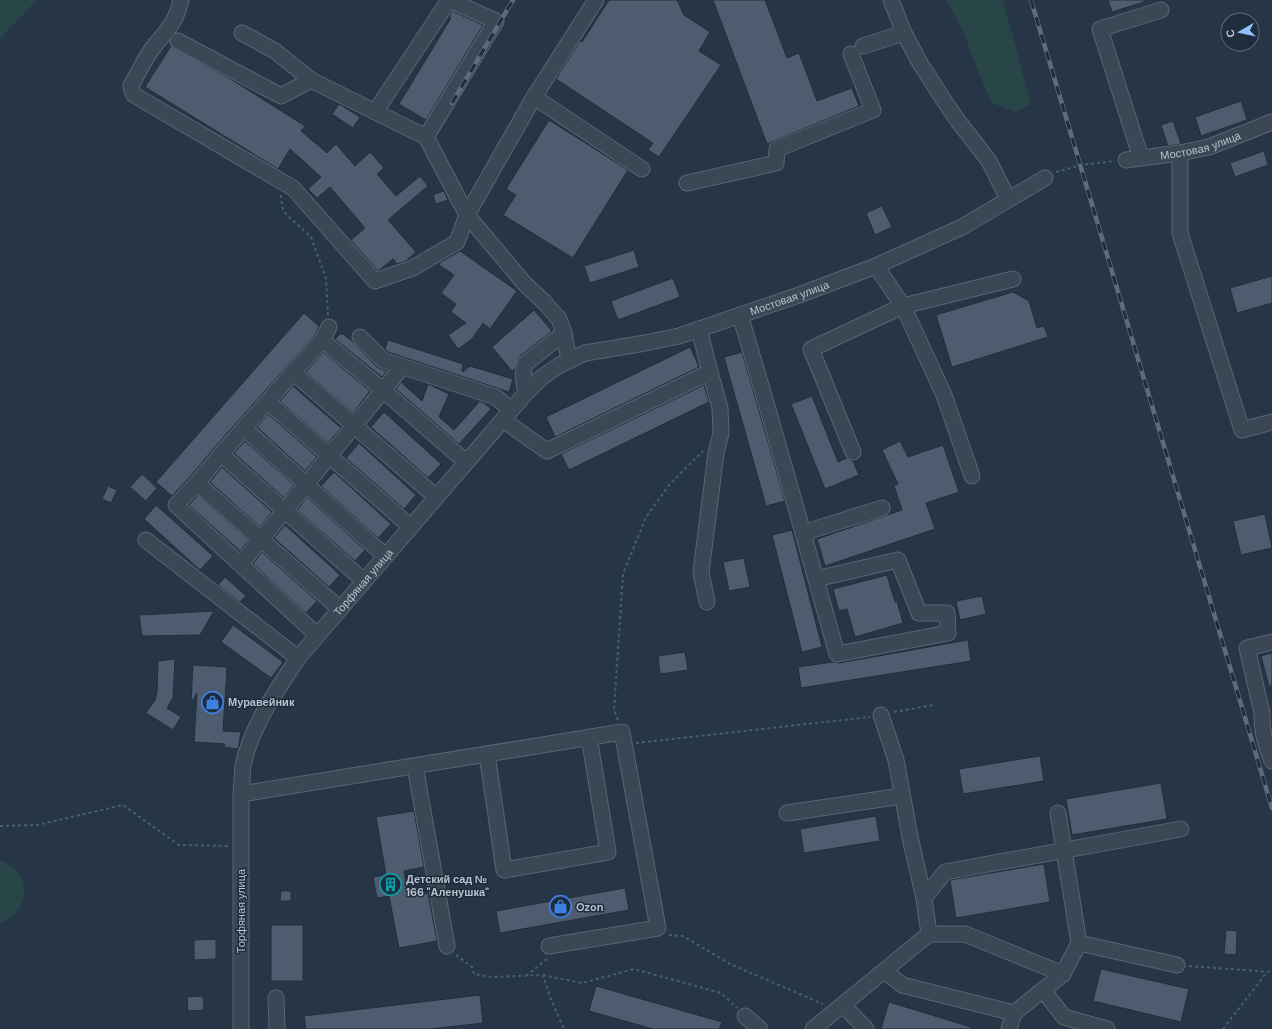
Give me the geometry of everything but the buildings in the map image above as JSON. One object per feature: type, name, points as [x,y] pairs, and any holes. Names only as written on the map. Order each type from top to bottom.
[{"type":"street","points":[[182,0],[172,25],[155,45],[131,85],[134,95],[298,192],[375,281],[413,268],[457,242],[467,215],[534,97],[596,0]]},
{"type":"street","points":[[375,112],[449,0],[496,21],[426,137]]},
{"type":"street","points":[[890,0],[904,34],[920,63],[958,121],[989,161],[1008,199]]},
{"type":"street","points":[[1133,159],[1100,29],[1161,10]]},
{"type":"street","points":[[242,33],[275,51],[311,80],[426,137],[467,215],[524,283],[558,319],[564,333],[569,360]]},
{"type":"street","points":[[686,183],[776,163],[777,149],[873,110],[857,50],[904,34]]},
{"type":"street","points":[[178,41],[281,96],[311,80]]},
{"type":"street","points":[[534,97],[642,169]]},
{"type":"street","name":"Мостовая улица","points":[[1133,159],[1180,153],[1209,147],[1272,122]]},
{"type":"street","points":[[1180,153],[1180,233],[1242,430],[1272,422]]},
{"type":"street","name":"Мостовая улица","points":[[526,393],[542,377],[569,360],[585,353],[661,340],[699,329],[876,266],[962,227],[1045,178]]},
{"type":"street","points":[[876,266],[903,306],[944,395],[972,476]]},
{"type":"street","points":[[853,452],[811,349],[903,306],[1013,279]]},
{"type":"street","points":[[740,315],[837,654],[948,633],[947,613],[919,614],[898,560],[816,579]]},
{"type":"street","points":[[317,635],[176,505],[322,340],[329,327]]},
{"type":"street","points":[[699,329],[720,408],[721,433],[716,453],[702,572],[707,602]]},
{"type":"street","points":[[526,393],[522,374],[526,363],[564,333]]},
{"type":"street","points":[[360,337],[383,360],[496,397],[507,415],[547,451],[710,372]]},
{"type":"street","points":[[322,340],[383,390],[466,462]]},
{"type":"street","points":[[241,564],[402,367]]},
{"type":"street","points":[[293,372],[436,497]]},
{"type":"street","name":"Торфяная улица","points":[[241,1029],[241,794],[243,768],[250,741],[271,700],[298,658],[526,393]]},
{"type":"street","points":[[268,402],[410,527]]},
{"type":"street","points":[[244,428],[385,556]]},
{"type":"street","points":[[221,454],[364,581]]},
{"type":"street","points":[[197,483],[340,609]]},
{"type":"street","points":[[803,533],[882,508]]},
{"type":"street","points":[[146,540],[298,658]]},
{"type":"street","points":[[1272,642],[1247,648],[1267,712],[1261,722],[1268,753],[1272,761]]},
{"type":"street","points":[[880,715],[896,760],[911,842],[924,898],[929,934]]},
{"type":"street","points":[[487,754],[504,870],[608,852],[589,737]]},
{"type":"street","points":[[241,794],[589,737],[623,738],[658,928],[551,951]]},
{"type":"street","points":[[415,766],[447,946]]},
{"type":"street","points":[[786,813],[902,796]]},
{"type":"street","points":[[1009,1029],[1014,1013],[1063,974],[1079,943],[1058,813]]},
{"type":"street","points":[[924,898],[945,872],[1181,829]]},
{"type":"street","points":[[813,1029],[929,934],[965,934],[1063,974]]},
{"type":"street","points":[[1079,943],[1177,965]]},
{"type":"street","points":[[885,970],[902,985],[1014,1013]]},
{"type":"street","points":[[1043,990],[1064,1017],[1107,1029]]},
{"type":"street","points":[[276,998],[277,1029]]},
{"type":"street","points":[[840,1007],[866,1029]]},
{"type":"street","points":[[745,1016],[760,1029]]},
{"type":"path","points":[[1045,178],[1055,172],[1081,165],[1133,159]]},
{"type":"path","points":[[284,183],[281,197],[282,207],[293,222],[311,237],[326,278],[329,327]]},
{"type":"path","points":[[706,448],[670,484],[646,517],[624,574],[614,710],[623,738],[864,718],[934,705]]},
{"type":"path","points":[[0,826],[37,825],[123,805],[179,845],[242,846]]},
{"type":"path","points":[[668,934],[682,936],[730,964],[840,1007]]},
{"type":"path","points":[[447,946],[453,953],[472,967],[474,974],[492,978],[543,975],[582,983],[634,969],[721,993],[745,1016]]},
{"type":"path","points":[[526,976],[551,951]]},
{"type":"path","points":[[1177,965],[1272,972]]},
{"type":"path","points":[[1223,1029],[1267,972]]},
{"type":"path","points":[[543,975],[550,997],[564,1029]]},
{"type":"green space","points":[[0,0],[37,0],[0,39]]},
{"type":"green space","points":[[946,0],[1003,0],[1031,104],[1015,112],[992,103],[963,31]]},
{"type":"green space","points":[[0,860],[18,873],[24,891],[18,910],[10,918],[0,924]]},
{"type":"railway","points":[[452,103],[513,0]]},
{"type":"railway","points":[[1031,0],[1272,808]]},
{"type":"place","name":"Муравейник","points":[[212,702]]},
{"type":"place","name":"Детский сад № 166 \"Аленушка\"","points":[[391,885]]},
{"type":"place","name":"Ozon","points":[[561,907]]}]
